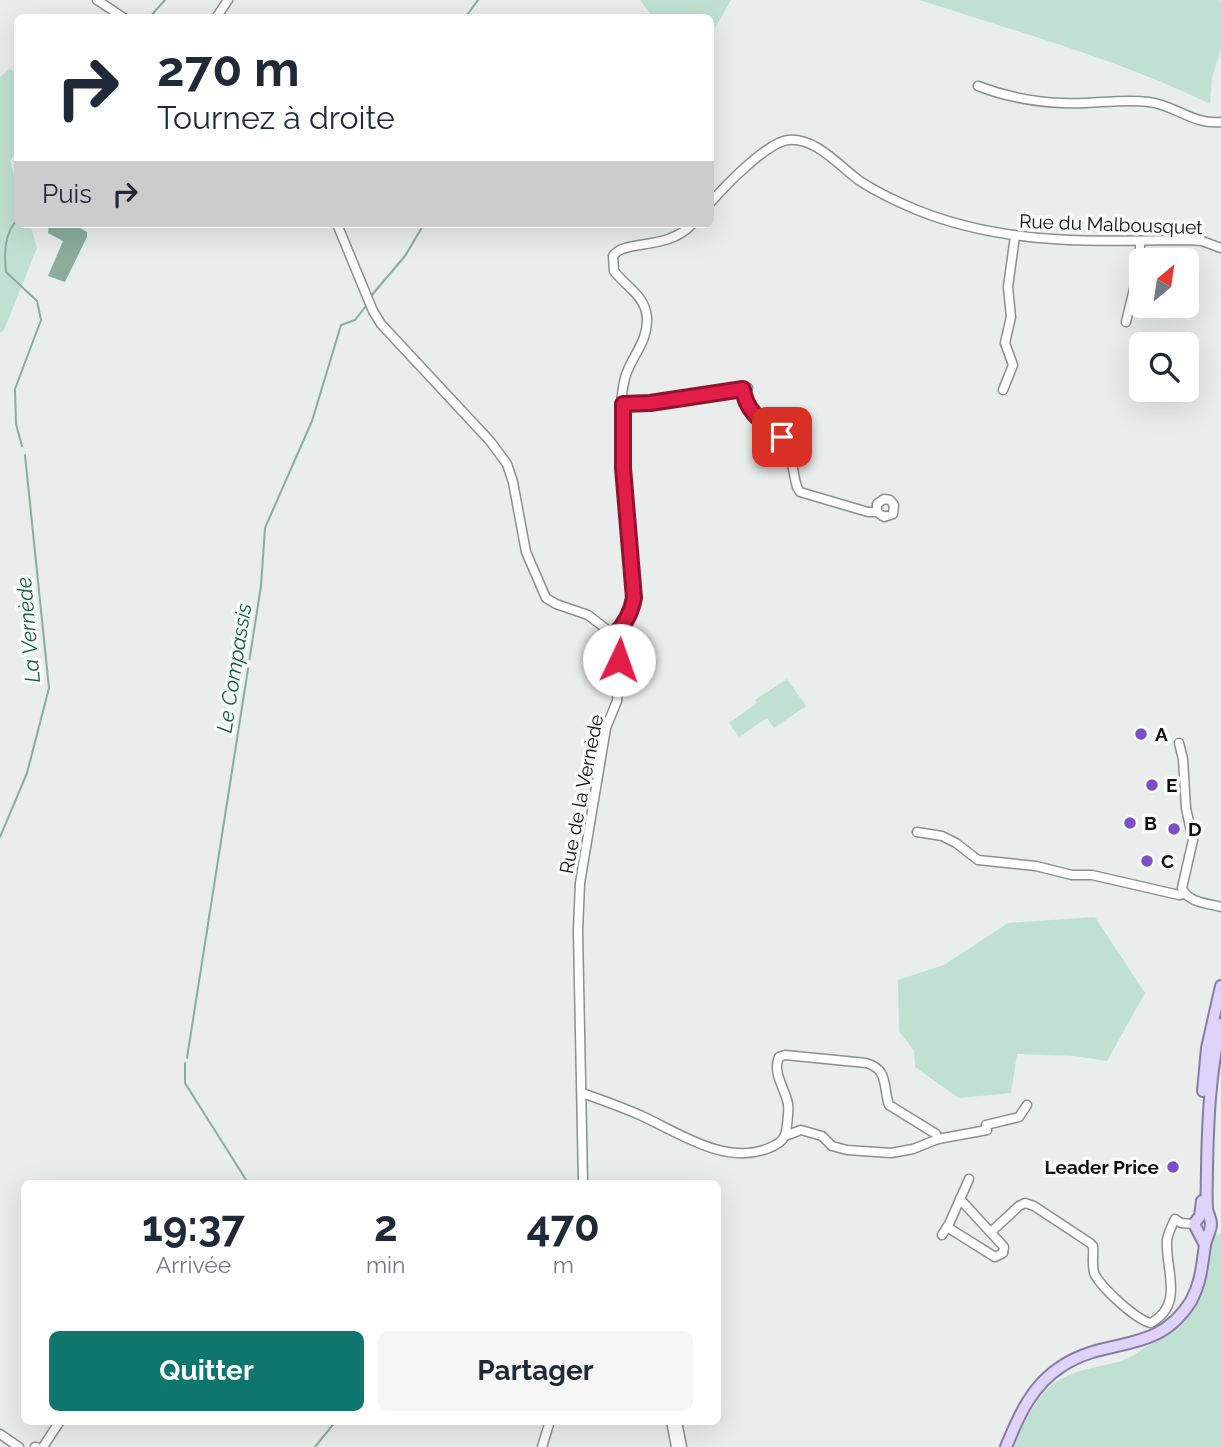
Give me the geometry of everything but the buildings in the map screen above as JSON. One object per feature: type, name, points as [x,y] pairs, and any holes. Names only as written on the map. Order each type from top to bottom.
[{"type":"main road","points":[[1006,1447],[1030,1397],[1050,1375],[1063,1365],[1089,1353],[1145,1340],[1172,1323],[1192,1299],[1199,1282],[1205,1245],[1202,1224],[1204,1067],[1221,986]]},
{"type":"main road","points":[[1202,1224],[1207,1212],[1209,1092],[1221,1024]]},
{"type":"street","points":[[97,0],[118,14]]},
{"type":"street","points":[[978,86],[996,93],[1062,103],[1148,102],[1165,105],[1204,122],[1221,122]]},
{"type":"street","name":"Rue du Malbousquet","points":[[714,199],[763,153],[780,142],[790,140],[817,148],[860,181],[916,210],[974,229],[1015,236],[1084,241],[1202,242],[1221,248]]},
{"type":"street","points":[[339,228],[381,324],[489,440],[507,464],[526,552],[546,598],[588,615],[614,635],[632,610],[634,598],[623,468],[625,376],[646,337],[647,321],[645,307],[638,294],[614,271],[613,256],[622,247],[665,241],[686,228]]},
{"type":"street","points":[[1003,390],[1013,365],[1005,343],[1010,317],[1008,287],[1015,236]]},
{"type":"street","points":[[1140,241],[1140,248]]},
{"type":"street","points":[[1126,322],[1129,311]]},
{"type":"street","points":[[623,404],[650,403],[745,389],[745,402],[750,410],[787,444],[800,492],[868,512],[877,512]]},
{"type":"street","name":"Rue de la Vernède","points":[[583,1180],[578,931],[580,883],[606,728],[617,701],[619,660],[614,635]]},
{"type":"street","points":[[1179,743],[1183,759],[1186,808],[1193,840],[1182,884],[1184,894],[1190,899],[1221,907]]},
{"type":"street","points":[[917,832],[942,836],[978,860],[1036,866],[1072,875],[1092,875],[1184,894]]},
{"type":"street","points":[[582,1093],[644,1117],[692,1142],[742,1153],[762,1151],[779,1144],[785,1136],[788,1106],[777,1063],[779,1058],[785,1055],[873,1064],[885,1078],[889,1105],[936,1134],[938,1139]]},
{"type":"street","points":[[785,1136],[801,1130],[822,1136],[832,1146],[847,1150],[891,1153],[913,1149],[938,1139],[987,1130],[986,1125],[1013,1121],[1019,1118],[1027,1105]]},
{"type":"street","points":[[960,1199],[1004,1247],[1003,1253],[995,1257],[944,1231],[969,1179]]},
{"type":"street","points":[[991,1232],[1019,1206],[1025,1203],[1034,1206],[1090,1242],[1093,1246],[1095,1274],[1130,1312],[1151,1323],[1162,1316],[1173,1295],[1167,1240],[1175,1219],[1181,1223],[1202,1224]]},
{"type":"street","points":[[43,1447],[57,1425]]},
{"type":"street","points":[[542,1447],[549,1425]]},
{"type":"street","points":[[672,1425],[676,1447]]},
{"type":"street","points":[[678,1425],[682,1447]]},
{"type":"street","points":[[0,1434],[19,1447]]},
{"type":"shaded area","points":[[640,0],[731,0],[714,30],[714,14],[651,14]]},
{"type":"shaded area","points":[[920,0],[1219,0],[1221,49],[1212,78],[1210,104],[1140,73]]},
{"type":"shaded area","points":[[10,69],[14,72],[14,154],[10,161],[14,175],[14,228],[31,228],[37,248],[4,330],[0,333],[0,77]]},
{"type":"shaded area","points":[[49,228],[80,228],[87,232],[65,282],[48,276],[63,241],[48,233]]},
{"type":"shaded area","points":[[787,679],[806,706],[774,728],[767,718],[739,737],[729,723],[757,703],[755,700]]},
{"type":"shaded area","points":[[1095,917],[1145,993],[1107,1061],[1075,1056],[1017,1054],[1011,1093],[959,1098],[915,1067],[914,1051],[899,1031],[898,980],[944,965],[1008,923]]},
{"type":"shaded area","points":[[1221,1234],[1221,1447],[1013,1447],[1035,1405],[1053,1384],[1079,1371],[1128,1358],[1183,1317],[1204,1285],[1211,1236]]},
{"type":"waterway","name":"La Vernède","points":[[153,14],[165,0]]},
{"type":"waterway","name":"Le Compassis","points":[[468,14],[478,0]]},
{"type":"waterway","name":"La Vernède","points":[[14,224],[6,244],[6,272],[37,301],[41,320],[15,389],[16,424],[22,446]]},
{"type":"waterway","name":"Le Compassis","points":[[371,296],[405,256],[422,228]]},
{"type":"waterway","name":"Le Compassis","points":[[187,1058],[261,586],[265,528],[312,421],[341,325],[355,320],[366,306]]},
{"type":"waterway","name":"La Vernède","points":[[0,837],[27,773],[49,688],[25,455]]},
{"type":"waterway","name":"Le Compassis","points":[[185,1063],[185,1083],[246,1180]]},
{"type":"waterway","name":"Le Compassis","points":[[315,1447],[333,1425]]},
{"type":"place","name":"A","points":[[1141,734]]},
{"type":"place","name":"E","points":[[1152,785]]},
{"type":"place","name":"B","points":[[1130,823]]},
{"type":"place","name":"D","points":[[1174,829]]},
{"type":"place","name":"C","points":[[1147,861]]},
{"type":"place","name":"Leader Price","points":[[1173,1167]]},
{"type":"route","points":[[619,660],[614,635],[632,610],[634,598],[623,468],[623,404],[650,403],[743,389],[745,402],[750,410],[782,437]]}]
